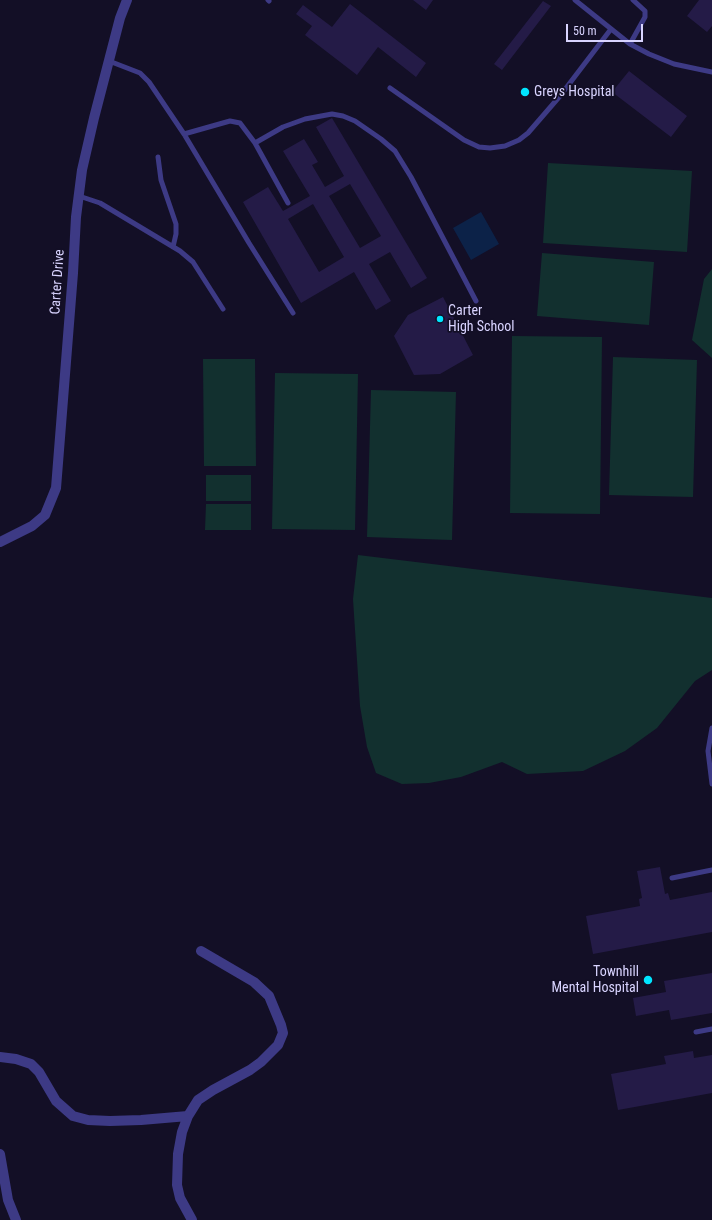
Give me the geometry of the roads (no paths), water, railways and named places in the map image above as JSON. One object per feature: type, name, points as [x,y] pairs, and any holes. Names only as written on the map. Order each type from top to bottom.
[{"type":"street","name":"Carter Drive","points":[[0,542],[32,526],[45,515],[56,488],[78,196],[94,118],[127,0]]},
{"type":"street","points":[[192,1220],[180,1198],[177,1185],[178,1154],[182,1132],[188,1116],[198,1100],[212,1090],[250,1070],[261,1062],[278,1045],[283,1033],[269,996],[254,982],[201,951]]},
{"type":"street","points":[[0,1057],[16,1059],[31,1064],[40,1072],[56,1101],[73,1116],[88,1120],[110,1121],[188,1116]]},
{"type":"street","points":[[0,1154],[8,1200],[16,1220]]},
{"type":"lane","points":[[576,0],[630,44],[649,54],[674,64],[712,72]]},
{"type":"lane","points":[[630,44],[645,18],[645,11],[633,0]]},
{"type":"lane","points":[[390,88],[464,140],[479,147],[490,148],[505,146],[519,140],[528,133],[560,96],[611,29]]},
{"type":"lane","points":[[109,61],[140,73],[149,82],[184,134],[293,313]]},
{"type":"lane","points":[[255,143],[283,127],[305,119],[332,114],[343,116],[355,121],[380,138],[395,151],[476,301]]},
{"type":"lane","points":[[184,134],[235,121],[244,126],[288,203]]},
{"type":"lane","points":[[158,157],[161,180],[176,224],[176,234],[173,247]]},
{"type":"lane","points":[[78,196],[100,203],[173,247],[193,262],[223,309]]},
{"type":"lane","points":[[712,728],[708,751],[712,784]]},
{"type":"lane","points":[[672,878],[712,870]]},
{"type":"lane","points":[[696,1032],[712,1029]]},
{"type":"water","points":[[481,212],[499,244],[471,260],[453,228]]},
{"type":"place","name":"Greys Hospital","points":[[525,92]]},
{"type":"place","name":"Carter High School","points":[[440,319]]},
{"type":"place","name":"Townhill Mental Hospital","points":[[648,980]]}]
